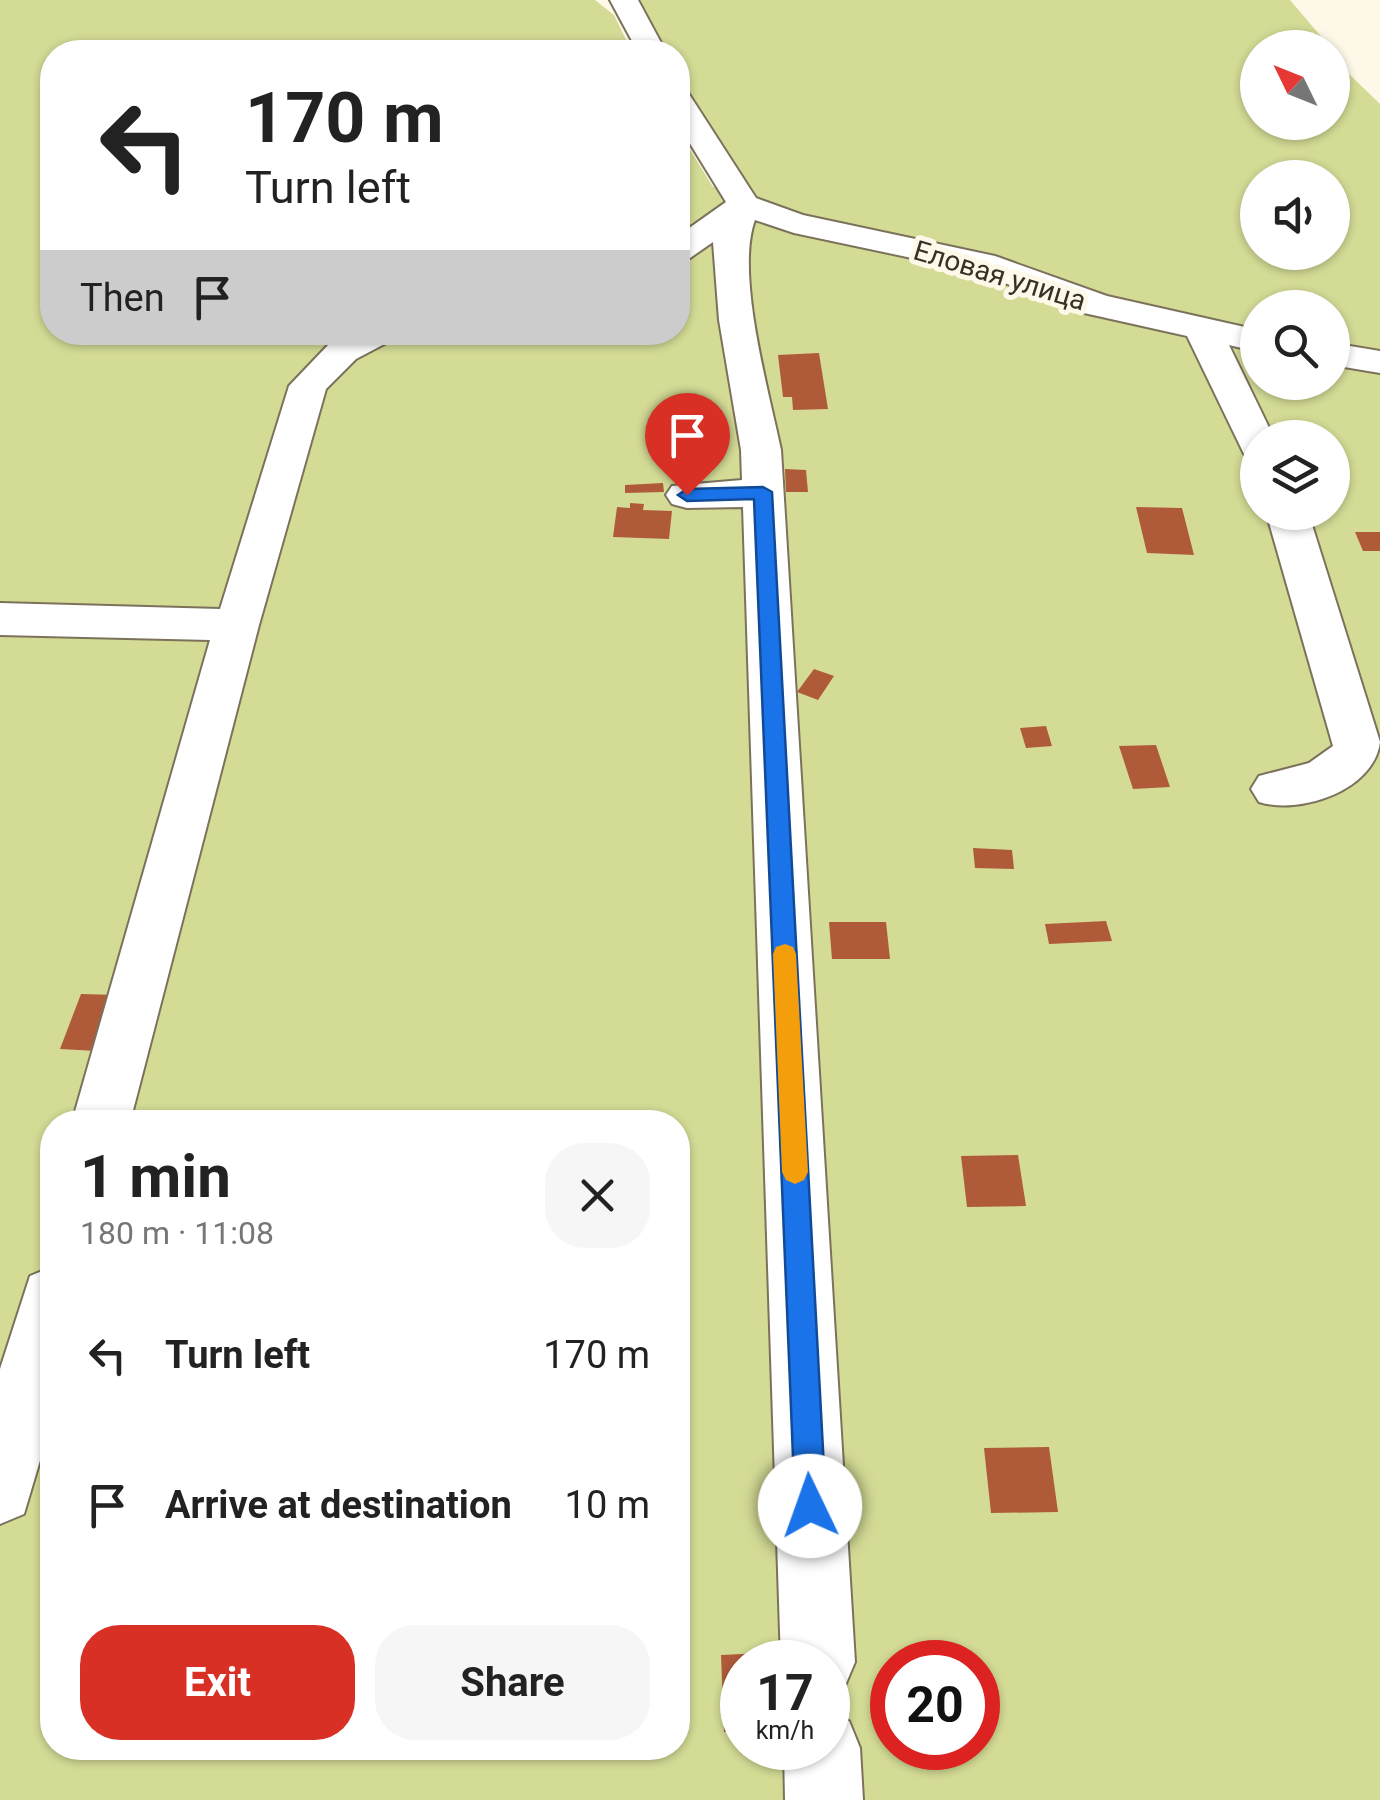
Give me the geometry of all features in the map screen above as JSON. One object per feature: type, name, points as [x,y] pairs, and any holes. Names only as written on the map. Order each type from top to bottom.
[{"type":"street","points":[[624,0],[646,40]]},
{"type":"street","points":[[690,119],[744,205]]},
{"type":"street","points":[[690,242],[744,205]]},
{"type":"street","points":[[744,205],[730,241],[737,320],[761,450],[817,1640]]},
{"type":"street","name":"Еловая улица","points":[[744,205],[794,223],[983,263],[1096,305],[1240,338]]},
{"type":"street","points":[[1204,331],[1247,420]]},
{"type":"street","points":[[103,1110],[237,625],[308,386],[354,345]]},
{"type":"street","points":[[1350,357],[1380,362]]},
{"type":"street","points":[[687,495],[763,492]]},
{"type":"street","points":[[1276,788],[1336,774],[1350,764],[1357,746],[1292,530]]},
{"type":"street","points":[[0,619],[237,625]]},
{"type":"street","points":[[0,1490],[40,1342]]},
{"type":"street","points":[[823,1770],[824,1800]]},
{"type":"green space","points":[[0,0],[595,0],[614,15],[626,40],[40,40],[40,345],[690,345],[690,150],[713,187],[744,184],[690,93],[690,40],[662,40],[640,0],[1290,0],[1316,30],[1240,30],[1240,140],[1350,140],[1350,75],[1380,104],[1380,1800],[0,1800]]},
{"type":"building","points":[[819,353],[828,409],[793,410],[792,397],[783,397],[778,355]]},
{"type":"building","points":[[785,469],[806,470],[808,492],[786,492]]},
{"type":"building","points":[[663,483],[664,492],[625,493],[625,485]]},
{"type":"building","points":[[630,503],[644,504],[643,510],[672,511],[669,539],[613,537],[617,507],[630,508]]},
{"type":"building","points":[[1136,507],[1182,508],[1194,555],[1147,553]]},
{"type":"building","points":[[1355,532],[1380,532],[1380,551],[1363,551]]},
{"type":"building","points":[[814,669],[834,676],[818,700],[797,692]]},
{"type":"building","points":[[1046,726],[1052,746],[1026,748],[1020,728]]},
{"type":"building","points":[[1156,745],[1170,787],[1133,789],[1119,746]]},
{"type":"building","points":[[973,848],[1012,850],[1014,869],[975,868]]},
{"type":"building","points":[[1106,921],[1112,941],[1049,944],[1045,924]]},
{"type":"building","points":[[829,922],[886,922],[890,959],[832,959]]},
{"type":"building","points":[[81,994],[117,995],[97,1051],[60,1049]]},
{"type":"building","points":[[1018,1155],[1026,1206],[967,1207],[961,1156]]},
{"type":"building","points":[[1049,1447],[1058,1512],[991,1513],[984,1448]]},
{"type":"slow traffic","points":[[785,954],[795,1172]]},
{"type":"route","points":[[687,495],[763,492],[810,1506]]}]
